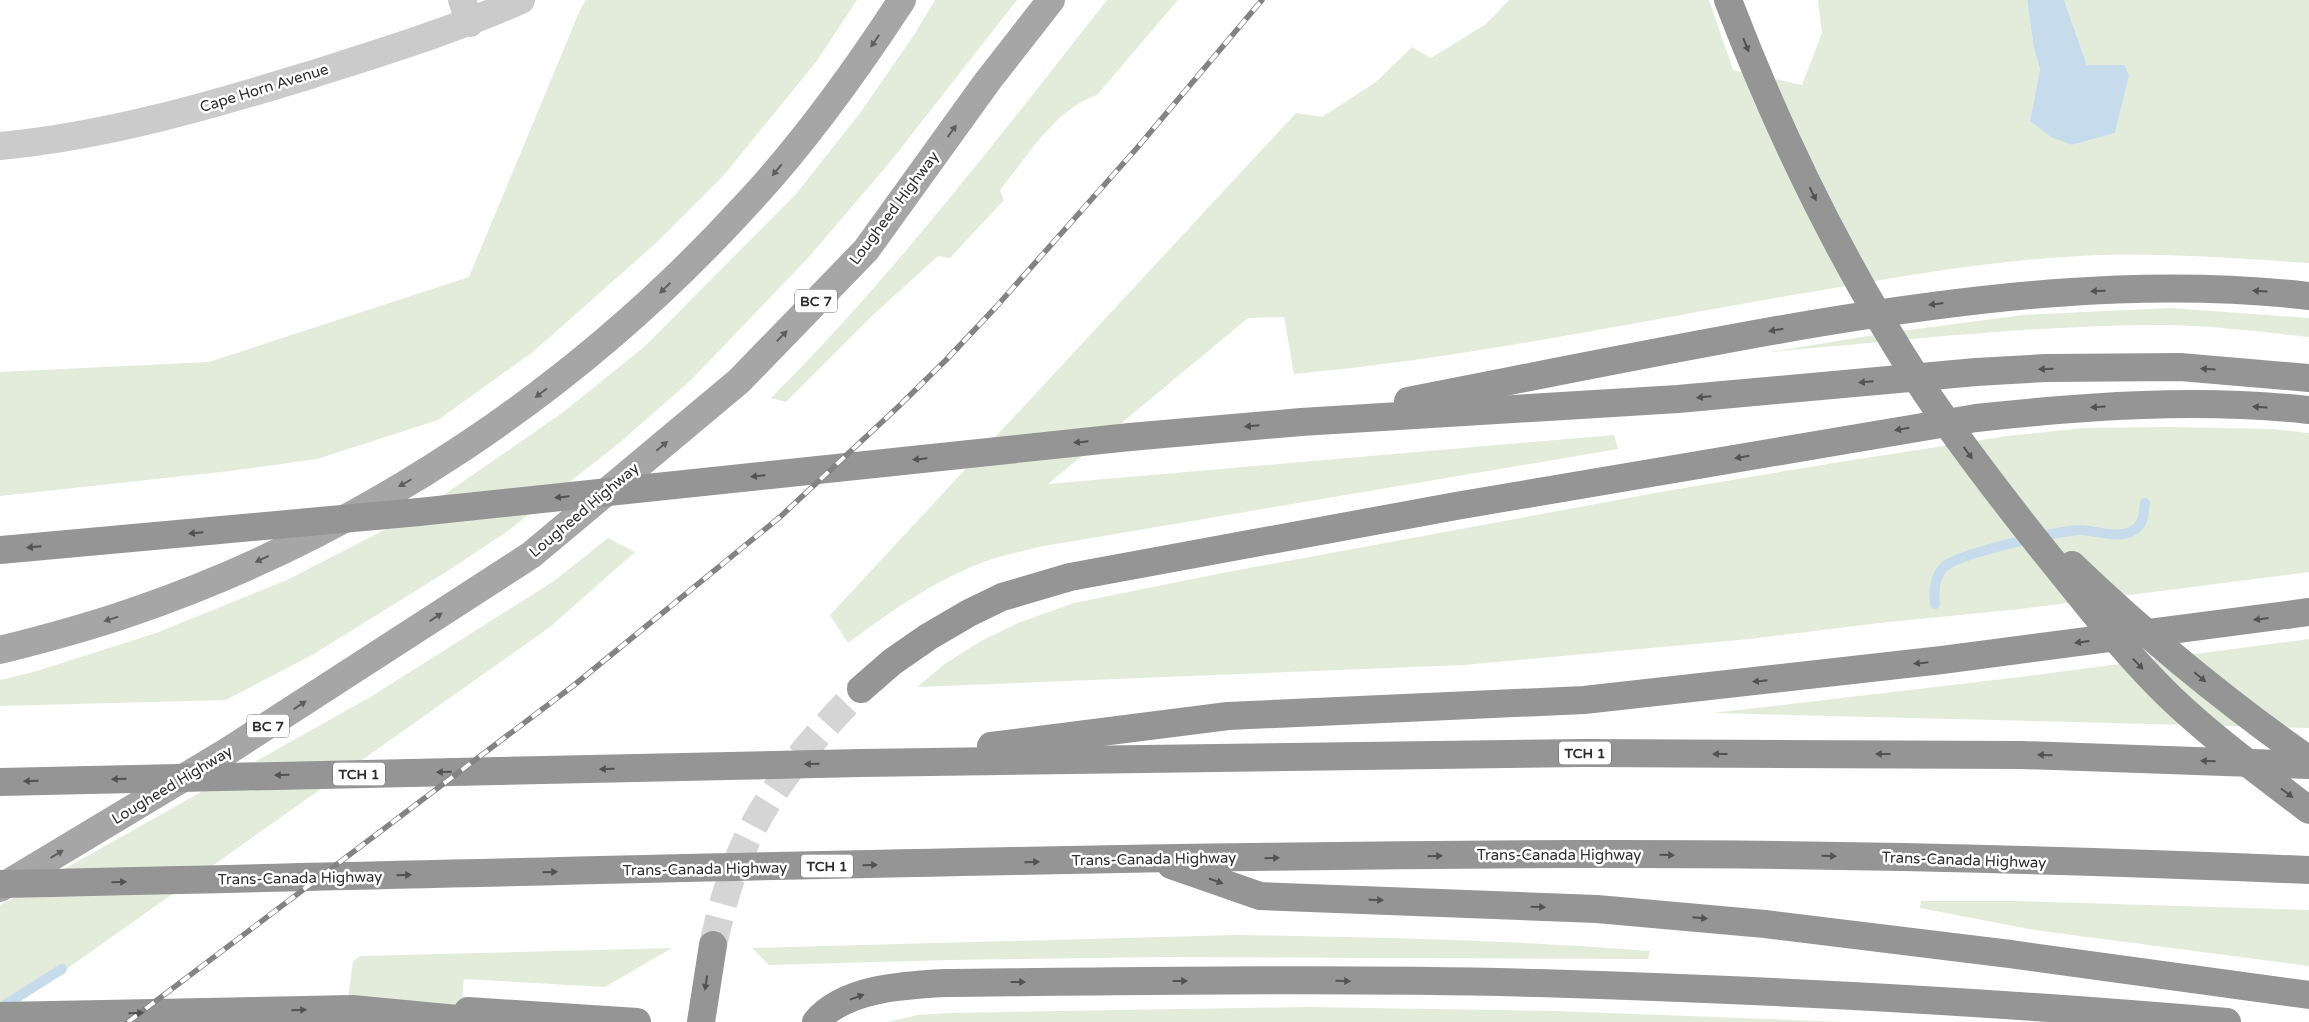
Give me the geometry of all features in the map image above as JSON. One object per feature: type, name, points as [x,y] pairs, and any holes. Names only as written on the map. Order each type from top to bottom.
[{"type":"highway","points":[[1728,0],[1763,87],[1788,142],[1815,198],[1860,282],[1921,385],[1996,490],[2092,612],[2135,662],[2173,699],[2229,748],[2309,810]]},
{"type":"highway","points":[[1301,422],[1760,333],[1917,307],[2073,292],[2160,289],[2256,290],[2309,296]]},
{"type":"highway","points":[[0,550],[428,511],[1130,437],[1301,422],[1678,399],[1976,372],[2037,369],[2180,367],[2309,378]]},
{"type":"highway","points":[[861,689],[892,662],[928,637],[977,609],[1002,597],[1035,586],[1104,569],[1456,506],[1976,418],[2055,409],[2137,405],[2222,405],[2309,410]]},
{"type":"highway","points":[[1996,490],[2079,571],[2157,641],[2222,695],[2309,760]]},
{"type":"highway","points":[[861,763],[1228,716],[1584,700],[1942,660],[2309,612]]},
{"type":"highway","name":"TCH 1","points":[[0,782],[861,763],[1584,753],[2022,755],[2309,765]]},
{"type":"highway","name":"Trans-Canada Highway","points":[[0,884],[1153,859],[1581,854],[1800,856],[2309,870]]},
{"type":"highway","points":[[1153,859],[1260,896],[1596,910],[1765,924],[2010,954],[2309,995]]},
{"type":"highway","points":[[701,1022],[713,945]]},
{"type":"highway","points":[[816,1022],[844,1001],[872,991],[909,985],[946,983],[1260,981],[1536,983],[1693,989],[2056,1007],[2227,1022]]},
{"type":"highway","points":[[0,1016],[352,1009],[504,1013],[636,1022]]},
{"type":"highway","points":[[352,1009],[489,1022]]},
{"type":"main road","points":[[0,650],[133,612],[260,561],[353,514],[448,458],[496,426],[549,387],[631,319],[702,252],[748,204],[833,100],[902,0]]},
{"type":"main road","name":"Lougheed Highway","points":[[0,888],[228,751],[531,555],[732,388],[866,250],[987,82],[1051,0]]},
{"type":"street","name":"Cape Horn Avenue","points":[[0,146],[86,133],[199,108],[415,42],[466,12],[521,0]]},
{"type":"green space","points":[[586,0],[857,0],[816,62],[724,175],[656,243],[534,351],[438,420],[317,459],[230,471],[0,496],[0,372],[209,362],[469,277],[580,10]]},
{"type":"green space","points":[[935,0],[1017,0],[890,162],[808,258],[691,380],[618,444],[505,533],[312,655],[226,700],[0,706],[0,680],[37,671],[156,633],[287,580],[419,512],[562,413],[644,347],[796,194],[860,113],[914,35]]},
{"type":"green space","points":[[1107,0],[1178,0],[1097,95],[1068,111],[1043,135],[1000,190],[1004,200],[950,258],[938,256],[872,316],[786,402],[771,398],[903,254],[986,154]]},
{"type":"green space","points":[[1509,0],[1709,0],[1733,70],[1802,85],[1822,33],[1818,0],[2027,0],[2034,49],[2040,69],[2030,121],[2072,145],[2115,133],[2129,76],[2125,65],[2087,65],[2064,0],[2309,0],[2309,263],[2155,255],[2103,255],[2033,259],[1858,284],[1493,348],[1361,367],[1294,374],[1284,317],[1248,318],[1048,484],[1614,435],[1618,449],[1038,547],[986,561],[949,577],[897,608],[848,643],[830,615],[1296,113],[1322,117],[1376,82],[1412,47],[1431,58],[1486,24]]},
{"type":"green space","points":[[2170,308],[2309,318],[2309,337],[2199,326],[2113,326],[1966,334],[1770,352],[1886,333],[2024,315]]},
{"type":"green space","points":[[2084,428],[2272,429],[2309,433],[2309,572],[2020,609],[1879,623],[1750,639],[1464,665],[917,687],[946,663],[981,641],[1018,623],[1074,603],[1217,574],[1666,491],[1834,463],[2007,436]]},
{"type":"green space","points":[[608,538],[635,552],[550,627],[0,1016],[0,905],[372,696],[554,581]]},
{"type":"green space","points":[[2309,639],[2309,728],[1713,713],[2020,677]]},
{"type":"green space","points":[[1921,901],[2016,901],[2309,910],[2309,966],[2034,930],[1920,908]]},
{"type":"green space","points":[[1235,935],[1546,944],[1650,951],[1648,959],[1168,957],[769,965],[752,948]]},
{"type":"green space","points":[[672,948],[605,987],[464,979],[460,1022],[345,1022],[353,961],[361,956]]},
{"type":"green space","points":[[1308,1007],[1556,1011],[1845,1022],[887,1022],[918,1015],[948,1013]]},
{"type":"water","points":[[2027,0],[2064,0],[2087,65],[2125,65],[2129,76],[2115,133],[2072,145],[2051,137],[2030,121],[2040,69],[2034,49]]},
{"type":"waterway","points":[[1935,604],[1935,589],[1938,575],[1944,567],[1953,562],[2032,538],[2070,531],[2081,530],[2117,535],[2131,532],[2141,523],[2145,503]]},
{"type":"waterway","points":[[0,1008],[62,969]]},
{"type":"tunnel","points":[[713,945],[731,877],[758,818],[772,794],[805,750],[861,689]]},
{"type":"railway","points":[[128,1022],[573,686],[780,517],[898,407],[996,307],[1137,148],[1262,0]]}]
